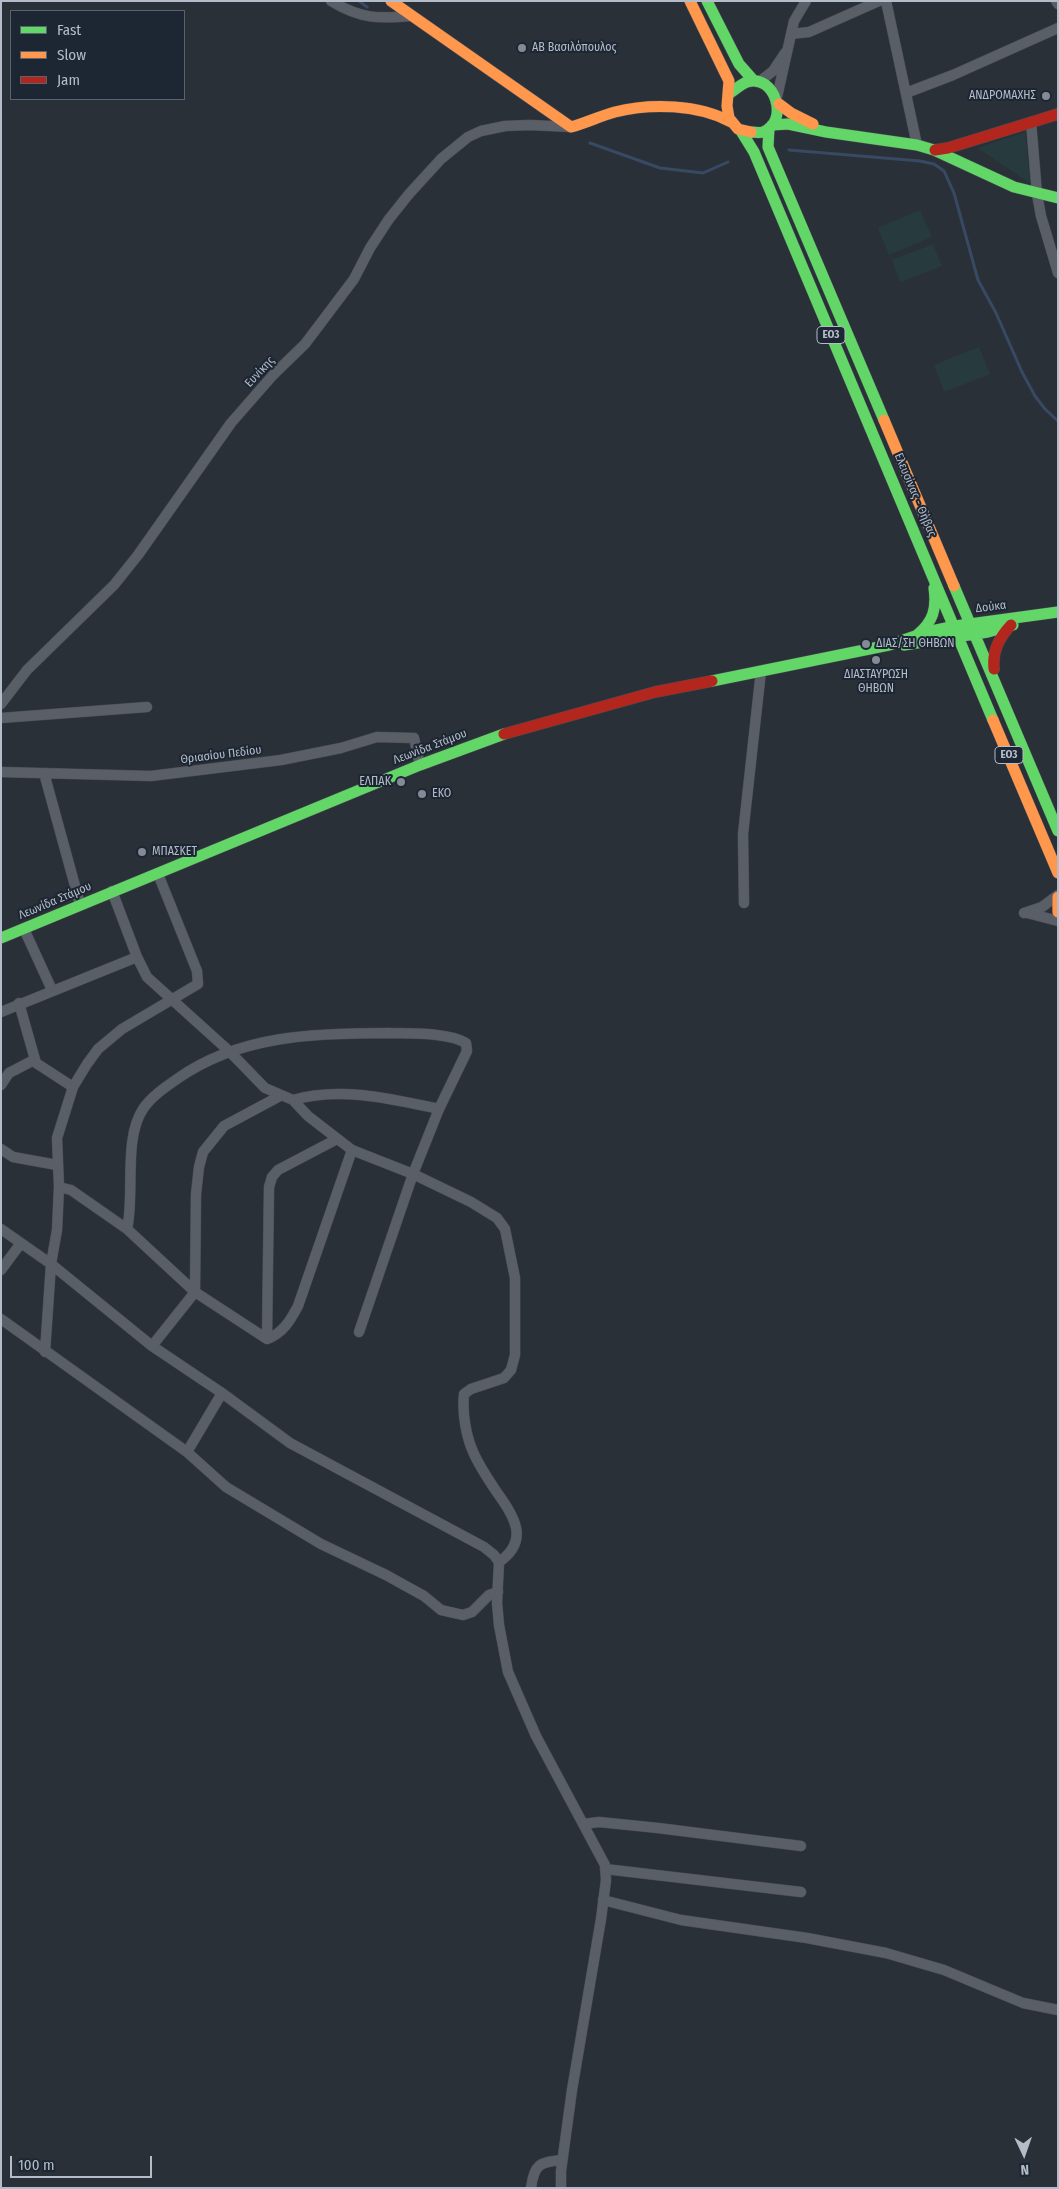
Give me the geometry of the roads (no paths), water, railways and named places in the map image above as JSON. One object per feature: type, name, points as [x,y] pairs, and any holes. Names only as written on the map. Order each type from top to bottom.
[{"type":"main road","points":[[391,1],[571,127],[626,110],[659,107],[684,109],[715,104],[743,83],[756,82],[769,87],[778,100],[797,116],[842,134]]},
{"type":"main road","points":[[690,1],[729,81],[727,110],[731,122]]},
{"type":"main road","points":[[708,1],[739,64],[756,82]]},
{"type":"main road","name":"Ελευσίνας - Θήβας","points":[[778,100],[777,117],[770,126],[767,137],[768,147],[1058,831]]},
{"type":"main road","name":"Ελευσίνας - Θήβας","points":[[684,109],[716,114],[731,122],[741,130],[754,152],[1058,873]]},
{"type":"main road","points":[[934,150],[948,148],[1058,114]]},
{"type":"main road","points":[[741,130],[756,133],[770,126],[788,124],[917,145],[934,150],[1014,187],[1058,198]]},
{"type":"main road","name":"ΕΟ3","points":[[917,635],[931,623],[936,612],[936,597],[929,565]]},
{"type":"main road","name":"Δούκα","points":[[957,631],[971,623],[1058,612]]},
{"type":"main road","name":"Δούκα","points":[[957,631],[975,634],[1011,626],[1030,617]]},
{"type":"main road","name":"ΕΟ3","points":[[1000,693],[993,655],[996,644],[1011,626]]},
{"type":"main road","name":"Λεωνίδα Στάμου","points":[[889,646],[917,635],[957,631]]},
{"type":"main road","name":"Λεωνίδα Στάμου","points":[[1,938],[420,765],[520,728],[655,692],[889,646],[912,645],[957,631]]},
{"type":"main road","points":[[1058,896],[1058,912]]},
{"type":"street","points":[[331,1],[348,12],[362,16],[380,18],[412,16]]},
{"type":"street","points":[[778,100],[791,34],[798,12],[806,1]]},
{"type":"street","points":[[791,34],[809,32],[879,1]]},
{"type":"street","points":[[886,1],[917,145]]},
{"type":"street","points":[[906,93],[953,75],[1058,28]]},
{"type":"street","points":[[756,82],[773,71],[788,47]]},
{"type":"street","points":[[1031,122],[1037,194],[1058,273]]},
{"type":"street","name":"Ευνίκης","points":[[1,704],[27,670],[114,585],[138,555],[231,423],[305,344],[354,279],[370,248],[389,220],[409,194],[441,159],[468,137],[481,131],[522,125],[571,127]]},
{"type":"street","points":[[744,903],[743,834],[762,671]]},
{"type":"street","points":[[1,718],[147,707]]},
{"type":"street","name":"Θριασίου Πεδίου","points":[[1,772],[132,776],[166,775],[281,760],[341,748],[371,738],[391,736],[414,738],[420,765]]},
{"type":"street","points":[[44,773],[80,904]]},
{"type":"street","points":[[45,1352],[59,1186],[57,1138],[73,1088],[98,1049],[122,1029],[195,988],[199,979],[158,874]]},
{"type":"street","points":[[112,891],[137,958],[147,977],[229,1051],[265,1088],[280,1096],[294,1100],[311,1095],[346,1094],[386,1098],[439,1109]]},
{"type":"street","points":[[1058,896],[1042,907],[1024,913],[1058,921]]},
{"type":"street","points":[[24,929],[52,990]]},
{"type":"street","points":[[1,1012],[19,1003],[137,958]]},
{"type":"street","points":[[19,1003],[34,1060],[40,1068],[73,1088]]},
{"type":"street","points":[[126,1229],[130,1215],[130,1178],[134,1133],[143,1109],[158,1092],[187,1072],[229,1051],[264,1041],[334,1033],[406,1034],[457,1038],[466,1044],[467,1051],[439,1109],[413,1174],[359,1332]]},
{"type":"street","points":[[1,1085],[9,1073],[34,1060]]},
{"type":"street","points":[[152,1346],[195,1292],[196,1194],[203,1152],[224,1126],[280,1096]]},
{"type":"street","points":[[294,1100],[308,1116],[352,1150],[413,1174],[471,1202],[497,1218],[506,1229],[515,1278],[515,1355],[511,1370],[504,1378],[471,1389],[464,1394],[463,1404],[466,1428],[474,1453],[514,1518],[517,1534],[514,1547],[508,1556],[499,1562]]},
{"type":"street","points":[[267,1339],[269,1187],[272,1177],[278,1170],[337,1139]]},
{"type":"street","points":[[1,1149],[13,1157],[57,1165]]},
{"type":"street","points":[[267,1339],[275,1336],[286,1326],[298,1306],[352,1150]]},
{"type":"street","points":[[59,1186],[70,1190],[126,1229],[195,1292],[267,1339]]},
{"type":"street","points":[[1,1229],[51,1264],[152,1346],[222,1393],[290,1443],[484,1547],[499,1562],[499,1626],[508,1672],[536,1736],[584,1824],[605,1869],[603,1900],[562,2160],[561,2188]]},
{"type":"street","points":[[1,1270],[21,1243]]},
{"type":"street","points":[[1,1319],[187,1452],[226,1487],[278,1520],[321,1544],[386,1575],[424,1596],[441,1610],[463,1615],[472,1612],[489,1595],[498,1592]]},
{"type":"street","points":[[187,1452],[222,1393]]},
{"type":"street","points":[[584,1824],[599,1822],[801,1846]]},
{"type":"street","points":[[605,1869],[801,1892]]},
{"type":"street","points":[[603,1900],[681,1920],[807,1938],[886,1953],[944,1970],[1023,2003],[1058,2010]]},
{"type":"street","points":[[531,2188],[535,2172],[542,2162],[562,2160]]},
{"type":"waterway","points":[[359,1],[367,7]]},
{"type":"waterway","points":[[590,143],[660,168],[703,173],[728,162]]},
{"type":"waterway","points":[[789,150],[920,161],[934,164],[944,171],[954,193],[978,280],[996,313],[1022,372],[1035,396],[1058,421]]},
{"type":"place","name":"ΑΒ Βασιλόπουλος","points":[[522,48]]},
{"type":"place","name":"ΑΝΔΡΟΜΑΧΗΣ","points":[[1046,96]]},
{"type":"place","name":"ΔΙΑΣ/ΣΗ ΘΗΒΩΝ","points":[[866,644]]},
{"type":"place","name":"ΔΙΑΣΤΑΥΡΩΣΗ ΘΗΒΩΝ","points":[[876,660]]},
{"type":"place","name":"ΕΛΠΑΚ","points":[[401,782]]},
{"type":"place","name":"EKO","points":[[422,794]]},
{"type":"place","name":"ΜΠΑΣΚΕΤ","points":[[142,852]]}]
